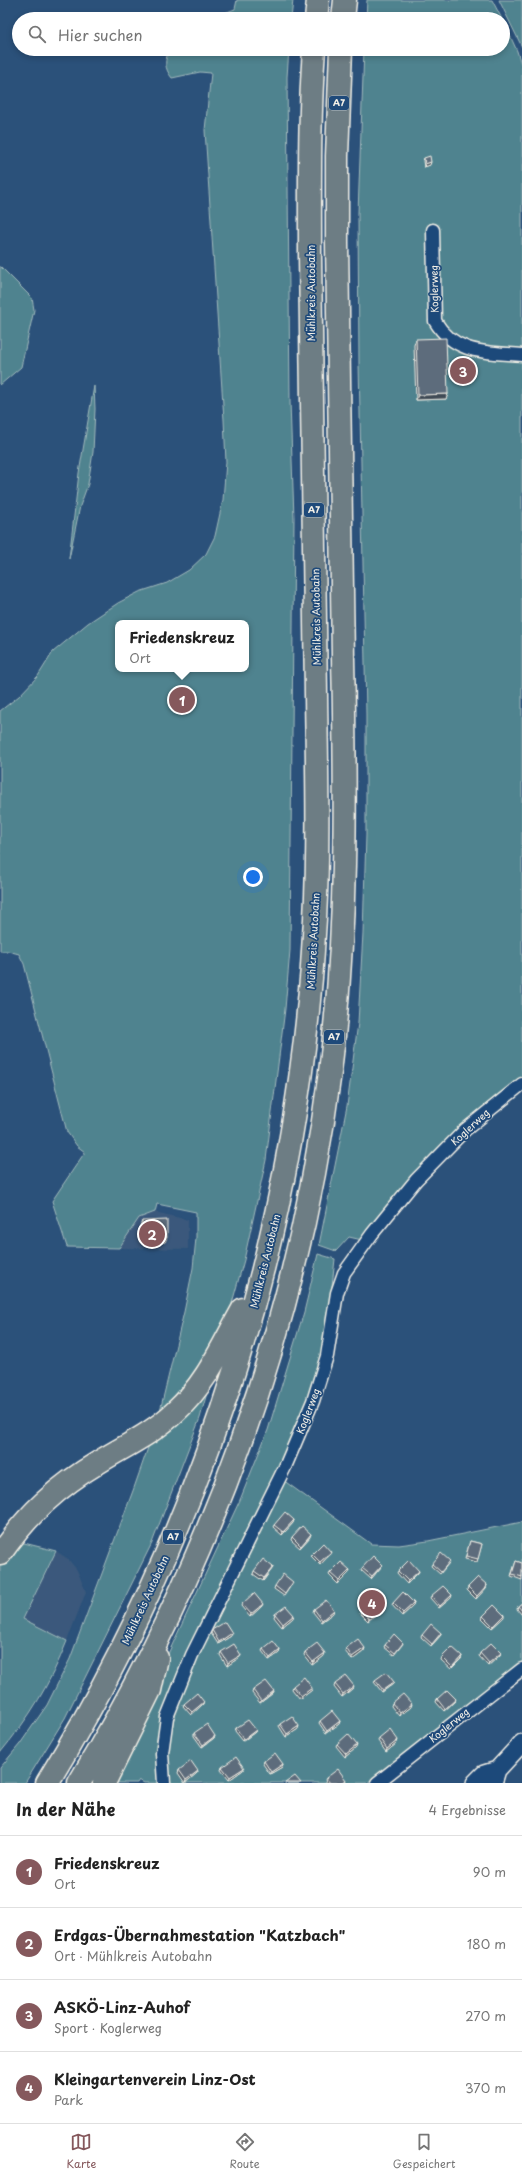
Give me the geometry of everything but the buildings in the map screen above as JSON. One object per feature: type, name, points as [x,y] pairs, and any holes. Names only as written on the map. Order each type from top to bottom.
[{"type":"highway","points":[[317,12],[318,0]]},
{"type":"highway","points":[[344,12],[345,0]]},
{"type":"highway","name":"Mühlkreis Autobahn","points":[[47,1783],[104,1685],[133,1628],[165,1558],[200,1474],[231,1386],[262,1275],[277,1210],[300,1086],[309,1016],[316,916],[318,827],[310,202],[310,129],[314,56]]},
{"type":"highway","name":"A7","points":[[79,1783],[129,1694],[163,1628],[230,1475],[258,1395],[282,1310],[302,1230],[318,1149],[331,1060],[343,917],[346,826],[337,242],[337,156],[341,56]]},
{"type":"highway","points":[[0,1554],[33,1511],[53,1494],[99,1462],[157,1427],[188,1400],[219,1357],[262,1275]]},
{"type":"highway","points":[[104,1783],[150,1690],[163,1628]]},
{"type":"street","name":"Koglerweg","points":[[433,230],[435,321],[442,332],[467,349],[522,355]]},
{"type":"street","name":"Koglerweg","points":[[164,1783],[162,1753],[167,1717],[192,1655],[303,1428],[327,1356],[337,1293],[344,1273],[372,1234],[416,1180],[465,1130],[522,1084]]},
{"type":"street","name":"Koglerweg","points":[[377,1783],[522,1669]]},
{"type":"street","points":[[475,1783],[484,1774],[495,1777],[522,1743]]},
{"type":"shaded area","points":[[155,1212],[188,1220],[188,1249],[119,1248],[139,1218]]},
{"type":"shaded area","points":[[56,1551],[68,1559],[77,1570],[86,1592],[67,1641],[23,1619]]},
{"type":"green space","points":[[237,0],[293,0],[292,12],[227,12],[235,9]]},
{"type":"green space","points":[[367,0],[492,0],[498,12],[366,12]]},
{"type":"green space","points":[[499,0],[522,0],[522,47],[510,22],[510,12],[505,12]]},
{"type":"green space","points":[[510,36],[522,67],[522,1080],[362,1240],[349,1237],[336,1251],[319,1245],[347,1106],[358,1023],[366,835],[366,714],[359,363],[358,213],[364,56],[510,56]]},
{"type":"green space","points":[[167,56],[288,56],[287,77],[290,402],[294,518],[290,950],[285,1009],[266,1160],[244,1260],[200,1418],[152,1543],[65,1718],[25,1783],[0,1783],[0,1768],[20,1744],[47,1705],[70,1659],[134,1488],[158,1419],[184,1312],[193,1268],[196,1238],[196,1212],[157,1204],[155,1212],[139,1218],[119,1248],[67,1247],[52,1201],[85,1152],[77,1146],[67,1132],[24,964],[19,954],[8,951],[0,951],[0,711],[19,696],[38,676],[53,652],[88,623],[118,603],[139,592],[167,583],[189,570],[206,554],[215,536],[223,500],[226,462],[224,420],[205,130],[211,73],[200,72],[172,78],[167,71]]},
{"type":"green space","points":[[0,266],[32,298],[34,310],[21,367],[0,385]]},
{"type":"green space","points":[[94,386],[95,409],[93,452],[88,484],[80,506],[69,559],[79,473]]},
{"type":"green space","points":[[318,1254],[335,1259],[326,1339],[310,1399],[162,1715],[159,1783],[144,1783],[139,1780],[137,1783],[101,1783],[153,1686],[240,1500],[268,1430],[304,1312]]},
{"type":"green space","points":[[283,1480],[371,1544],[399,1545],[428,1541],[522,1522],[522,1662],[367,1783],[168,1783],[169,1739],[179,1698],[195,1660]]},
{"type":"green space","points":[[0,1541],[24,1543],[56,1551],[23,1619],[67,1641],[54,1672],[38,1700],[21,1726],[0,1753]]},
{"type":"place","name":"ASKÖ-Linz-Auhof","points":[[463,371]]},
{"type":"place","name":"Friedenskreuz","points":[[182,700]]},
{"type":"place","name":"Erdgas-Übernahmestation \"Katzbach\"","points":[[152,1234]]},
{"type":"place","name":"Kleingartenverein Linz-Ost","points":[[372,1603]]}]
